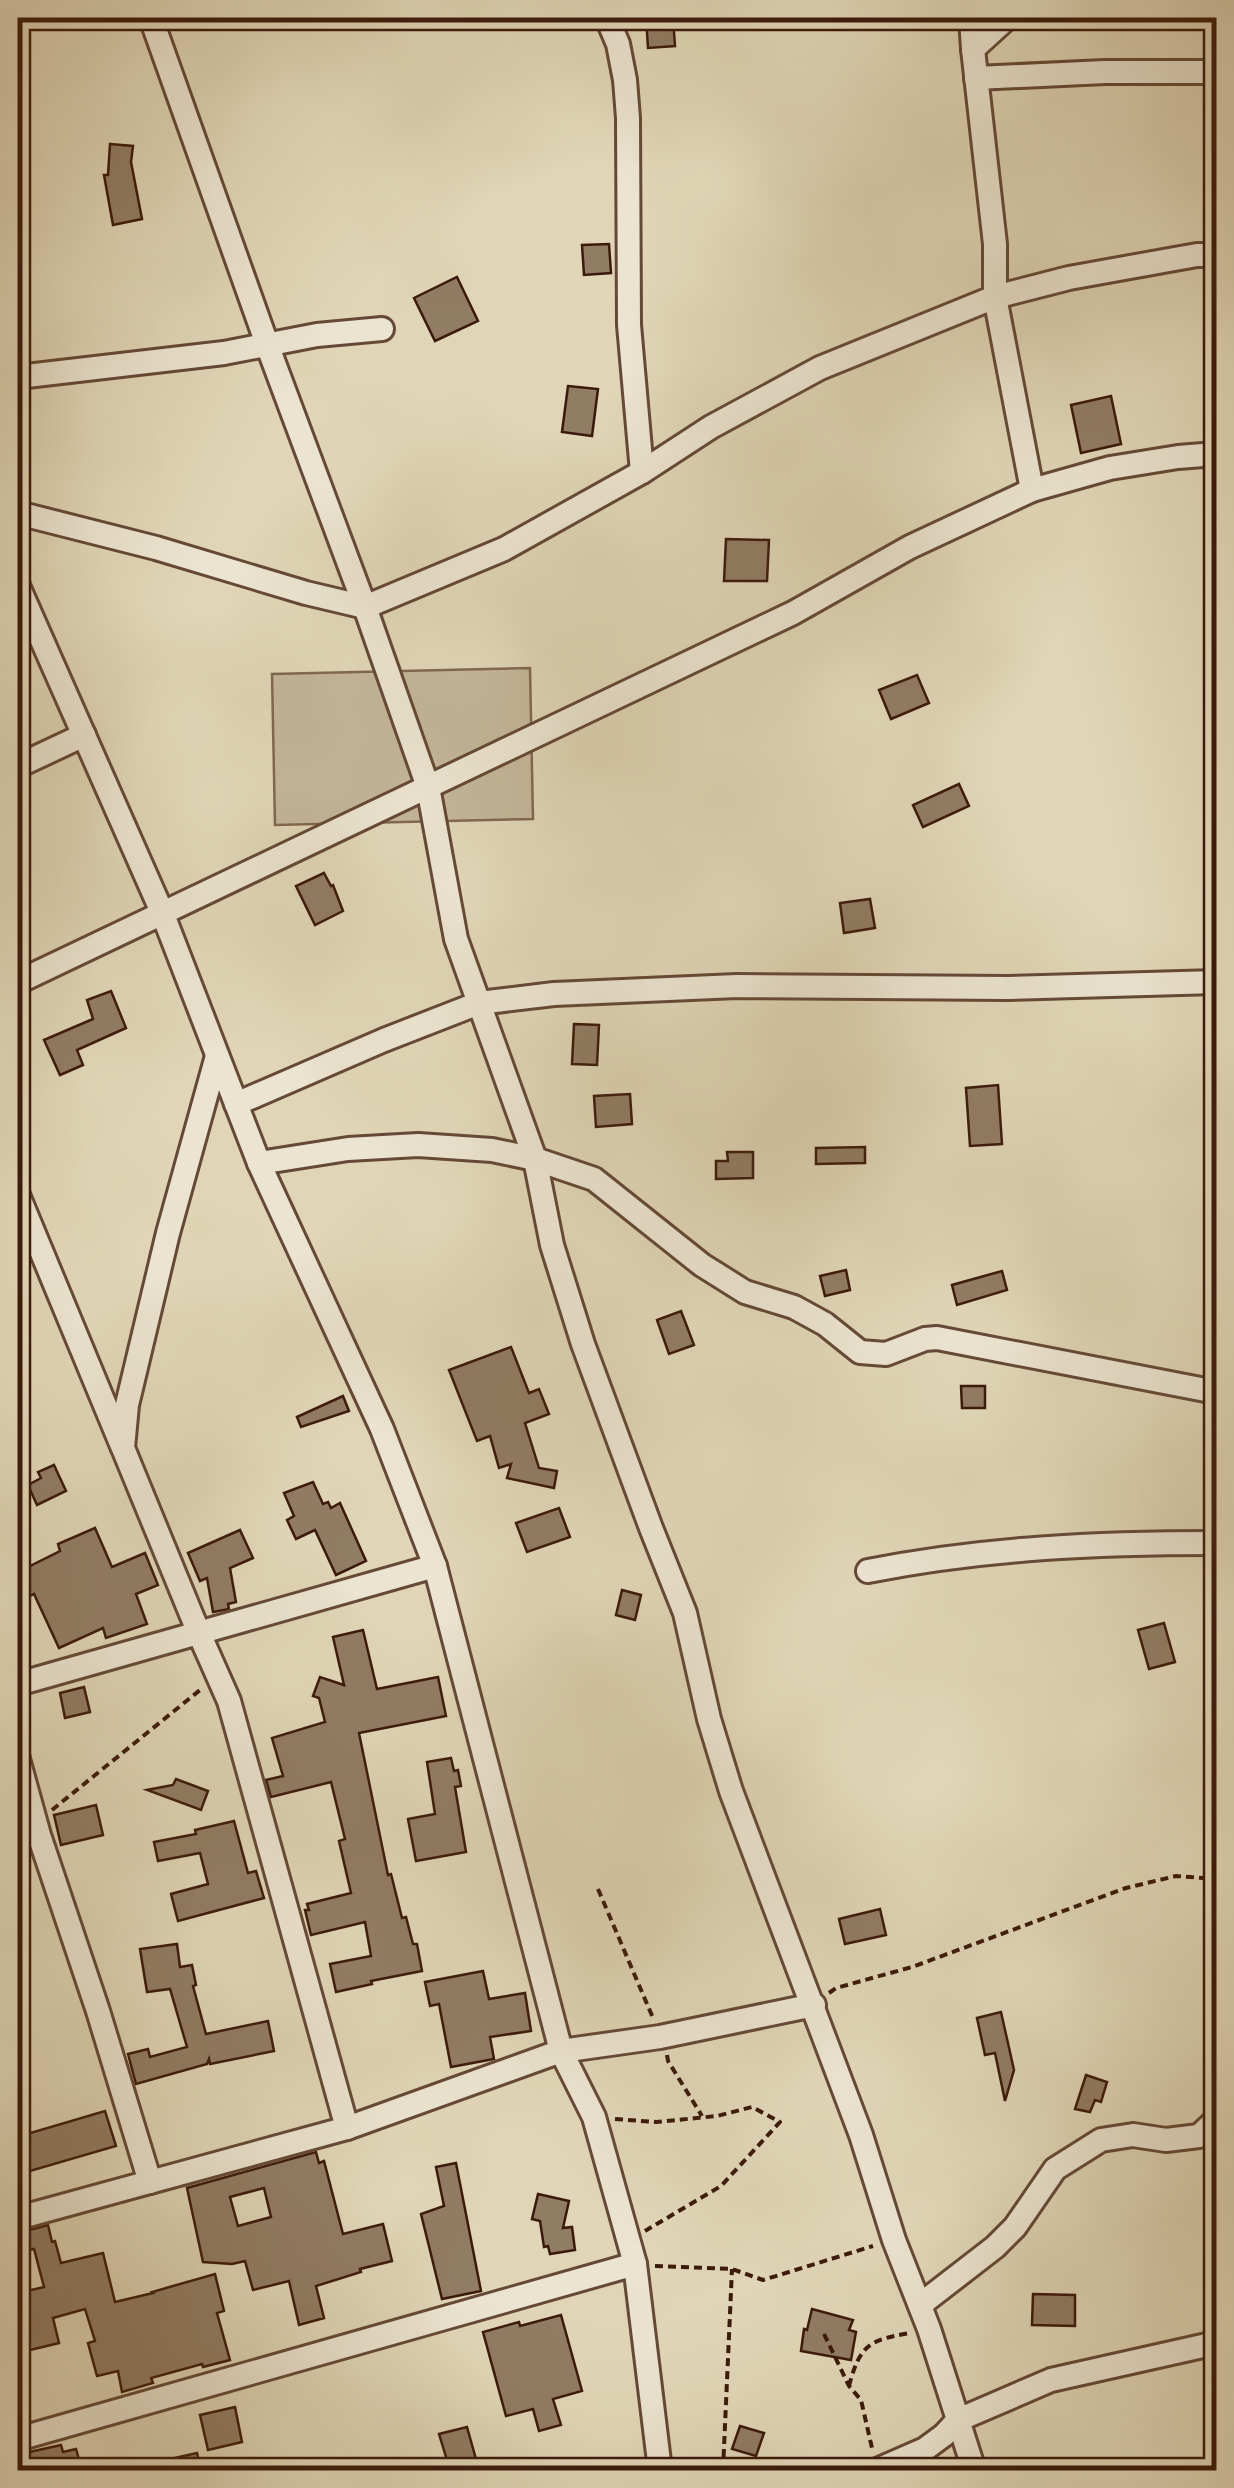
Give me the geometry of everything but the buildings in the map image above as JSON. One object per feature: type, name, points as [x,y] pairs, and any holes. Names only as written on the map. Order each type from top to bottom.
[{"type":"street","points":[[152,18],[428,786],[456,939],[535,1158],[552,1245],[582,1344],[685,1613],[709,1719],[731,1792],[814,2006],[894,2240],[929,2329],[974,2470]]},
{"type":"street","points":[[607,18],[618,44],[628,118],[629,325],[642,472]]},
{"type":"street","points":[[972,18],[995,244],[995,297],[1032,490]]},
{"type":"street","points":[[973,48],[1007,18]]},
{"type":"street","points":[[976,78],[1216,72]]},
{"type":"street","points":[[18,513],[366,606],[504,548],[820,368],[995,297],[1069,278],[1196,255],[1216,255]]},
{"type":"street","points":[[18,377],[150,363],[349,330],[382,330]]},
{"type":"street","points":[[18,982],[793,613],[910,547],[1032,490],[1110,468],[1216,454]]},
{"type":"street","points":[[18,586],[162,912],[259,1163],[382,1430],[434,1566],[562,2051],[594,2116],[632,2253],[660,2470]]},
{"type":"street","points":[[18,766],[84,734]]},
{"type":"street","points":[[236,1104],[479,1004],[554,994],[738,986],[1008,988],[1216,982]]},
{"type":"street","points":[[123,1448],[128,1406],[168,1233],[217,1056]]},
{"type":"street","points":[[259,1163],[348,1149],[418,1145],[492,1150],[535,1158],[594,1179],[702,1265],[745,1292],[794,1306],[860,1352],[886,1354],[937,1338],[1216,1392]]},
{"type":"street","points":[[18,1195],[229,1700],[347,2128]]},
{"type":"street","points":[[868,1571],[932,1558],[1043,1546],[1216,1543]]},
{"type":"street","points":[[18,1684],[434,1566]]},
{"type":"street","points":[[18,1760],[150,2182]]},
{"type":"street","points":[[18,2218],[347,2128],[562,2051],[660,2037],[814,2006]]},
{"type":"street","points":[[920,2305],[1016,2227],[1055,2169],[1101,2140],[1133,2135],[1166,2140],[1199,2136],[1216,2120]]},
{"type":"street","points":[[18,2439],[632,2253]]},
{"type":"street","points":[[878,2470],[924,2449],[958,2420],[1051,2380],[1216,2343]]},
{"type":"path","points":[[40,1834],[47,1815],[219,1675]]},
{"type":"path","points":[[814,2006],[836,1988],[912,1967],[1126,1888],[1176,1876],[1216,1879]]},
{"type":"path","points":[[598,1889],[666,2048],[668,2061],[702,2117]]},
{"type":"path","points":[[1206,1935],[1216,1940]]},
{"type":"path","points":[[594,2116],[656,2122],[752,2107],[780,2122],[721,2186],[632,2253]]},
{"type":"path","points":[[632,2253],[732,2269],[764,2280],[894,2240]]},
{"type":"path","points":[[722,2470],[732,2269]]},
{"type":"path","points":[[849,2386],[856,2362],[876,2339],[929,2329]]},
{"type":"path","points":[[824,2334],[849,2386],[861,2400],[878,2470]]},
{"type":"shaded area","points":[[530,668],[533,819],[275,825],[272,674]]}]
